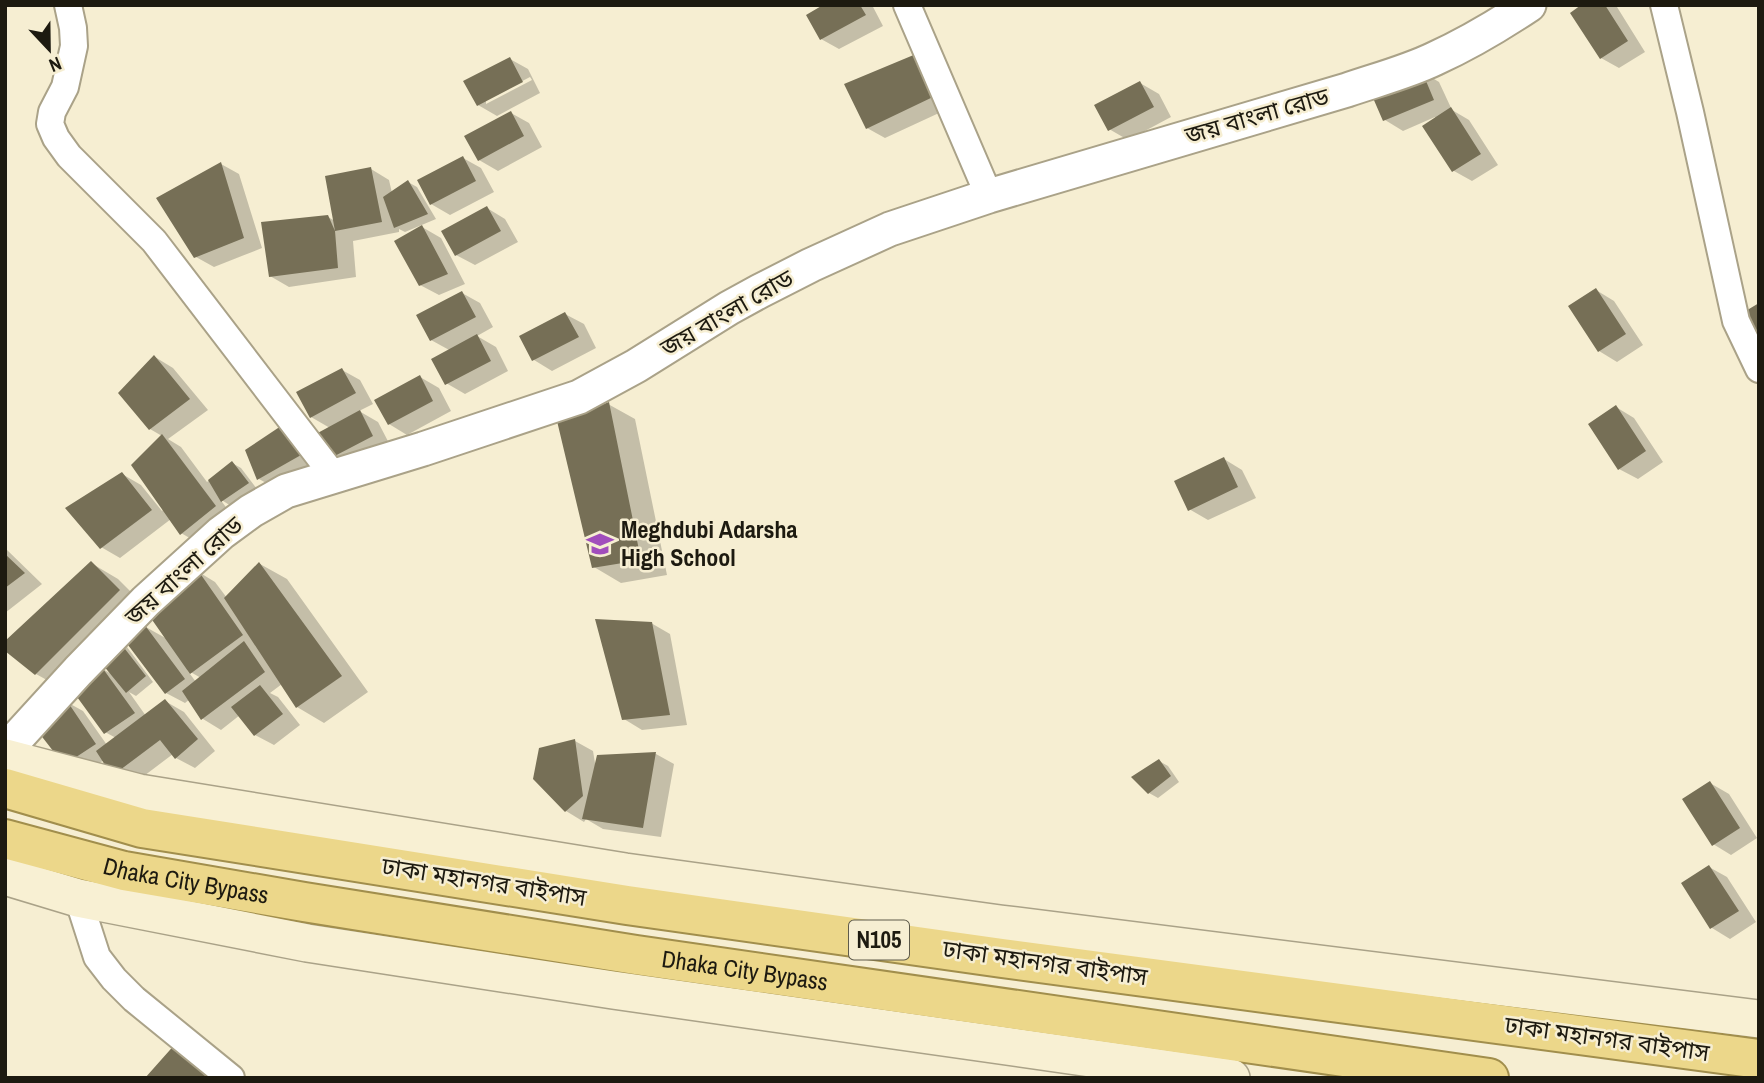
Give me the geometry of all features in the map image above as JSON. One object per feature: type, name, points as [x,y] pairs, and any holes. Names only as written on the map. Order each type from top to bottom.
[{"type":"highway","name":"ঢাকা মহানগর বাইপাস","points":[[5,788],[142,828],[627,905],[1015,960],[1759,1059]]},
{"type":"highway","name":"Dhaka City Bypass","points":[[5,839],[124,871],[304,902],[636,955],[1489,1078]]},
{"type":"main road","points":[[5,758],[138,793],[625,872],[1000,924],[1759,1019]]},
{"type":"main road","points":[[5,876],[78,898],[333,947],[626,992],[1231,1078]]},
{"type":"street","points":[[68,5],[74,46],[65,87],[51,112],[50,124],[56,138],[69,156],[155,241],[334,476]]},
{"type":"street","points":[[907,5],[989,196]]},
{"type":"street","name":"জয় বাংলা রোড","points":[[5,751],[146,601],[220,533],[286,491],[579,397],[636,366],[729,308],[811,265],[890,229],[989,196],[1394,74],[1444,54],[1487,32],[1529,5]]},
{"type":"street","points":[[1664,5],[1736,321],[1759,369]]},
{"type":"street","points":[[78,898],[97,957],[114,979],[134,999],[231,1078]]},
{"type":"building","points":[[823,5],[860,5],[866,15],[820,40],[806,15]]},
{"type":"building","points":[[1581,5],[1605,5],[1628,41],[1600,59],[1570,13]]},
{"type":"building","points":[[916,54],[935,96],[866,129],[844,84]]},
{"type":"building","points":[[510,57],[523,82],[477,106],[463,81]]},
{"type":"building","points":[[1421,69],[1434,100],[1383,121],[1370,91]]},
{"type":"building","points":[[1140,81],[1154,107],[1108,131],[1094,105]]},
{"type":"building","points":[[1451,107],[1481,154],[1452,172],[1422,126]]},
{"type":"building","points":[[511,111],[524,136],[478,161],[464,136]]},
{"type":"building","points":[[463,156],[476,181],[430,205],[417,180]]},
{"type":"building","points":[[221,162],[244,238],[194,258],[156,198]]},
{"type":"building","points":[[371,167],[382,222],[335,231],[325,176]]},
{"type":"building","points":[[408,180],[428,214],[394,228],[383,197]]},
{"type":"building","points":[[487,206],[501,231],[455,256],[441,231]]},
{"type":"building","points":[[328,215],[335,231],[338,268],[269,277],[261,222]]},
{"type":"building","points":[[422,225],[448,274],[419,286],[394,241]]},
{"type":"building","points":[[1596,288],[1626,334],[1598,352],[1568,306]]},
{"type":"building","points":[[462,291],[476,317],[430,341],[416,315]]},
{"type":"building","points":[[1759,303],[1759,345],[1744,312]]},
{"type":"building","points":[[565,312],[579,337],[532,361],[519,336]]},
{"type":"building","points":[[477,334],[491,361],[445,385],[431,359]]},
{"type":"building","points":[[154,355],[190,399],[149,430],[118,393]]},
{"type":"building","points":[[342,368],[356,393],[310,418],[296,392]]},
{"type":"building","points":[[420,375],[433,401],[388,425],[374,400]]},
{"type":"building","points":[[609,402],[641,560],[592,568],[557,421]]},
{"type":"building","points":[[1616,405],[1646,451],[1618,470],[1588,424]]},
{"type":"building","points":[[360,410],[373,436],[327,460],[314,435]]},
{"type":"building","points":[[284,424],[301,455],[257,480],[245,450]]},
{"type":"building","points":[[162,434],[216,506],[180,535],[131,465]]},
{"type":"building","points":[[1224,457],[1238,487],[1188,511],[1174,481]]},
{"type":"building","points":[[232,461],[249,483],[221,502],[208,480]]},
{"type":"building","points":[[122,472],[152,510],[100,549],[65,508]]},
{"type":"building","points":[[5,554],[25,573],[5,588]]},
{"type":"building","points":[[91,561],[120,590],[35,675],[5,651],[5,641]]},
{"type":"building","points":[[259,562],[342,676],[296,708],[224,598]]},
{"type":"building","points":[[197,569],[243,635],[190,674],[148,614]]},
{"type":"building","points":[[595,619],[652,622],[670,715],[622,720]]},
{"type":"building","points":[[144,624],[185,679],[165,694],[125,641]]},
{"type":"building","points":[[118,640],[146,676],[126,693],[98,659]]},
{"type":"building","points":[[244,641],[265,672],[201,720],[182,691]]},
{"type":"building","points":[[101,666],[135,713],[104,734],[72,690]]},
{"type":"building","points":[[260,685],[283,714],[254,736],[231,707]]},
{"type":"building","points":[[65,698],[96,744],[64,765],[36,729]]},
{"type":"building","points":[[165,699],[198,739],[175,759],[160,740],[112,776],[96,751]]},
{"type":"building","points":[[575,739],[583,796],[565,812],[533,779],[539,748]]},
{"type":"building","points":[[656,752],[643,828],[582,819],[597,755]]},
{"type":"building","points":[[1159,759],[1171,776],[1148,794],[1131,777]]},
{"type":"building","points":[[1710,781],[1740,828],[1712,846],[1682,799]]},
{"type":"building","points":[[1709,865],[1739,911],[1710,929],[1681,883]]},
{"type":"building","points":[[177,1042],[216,1078],[145,1078]]},
{"type":"place","name":"Meghdubi Adarsha High School","points":[[600,544]]}]
